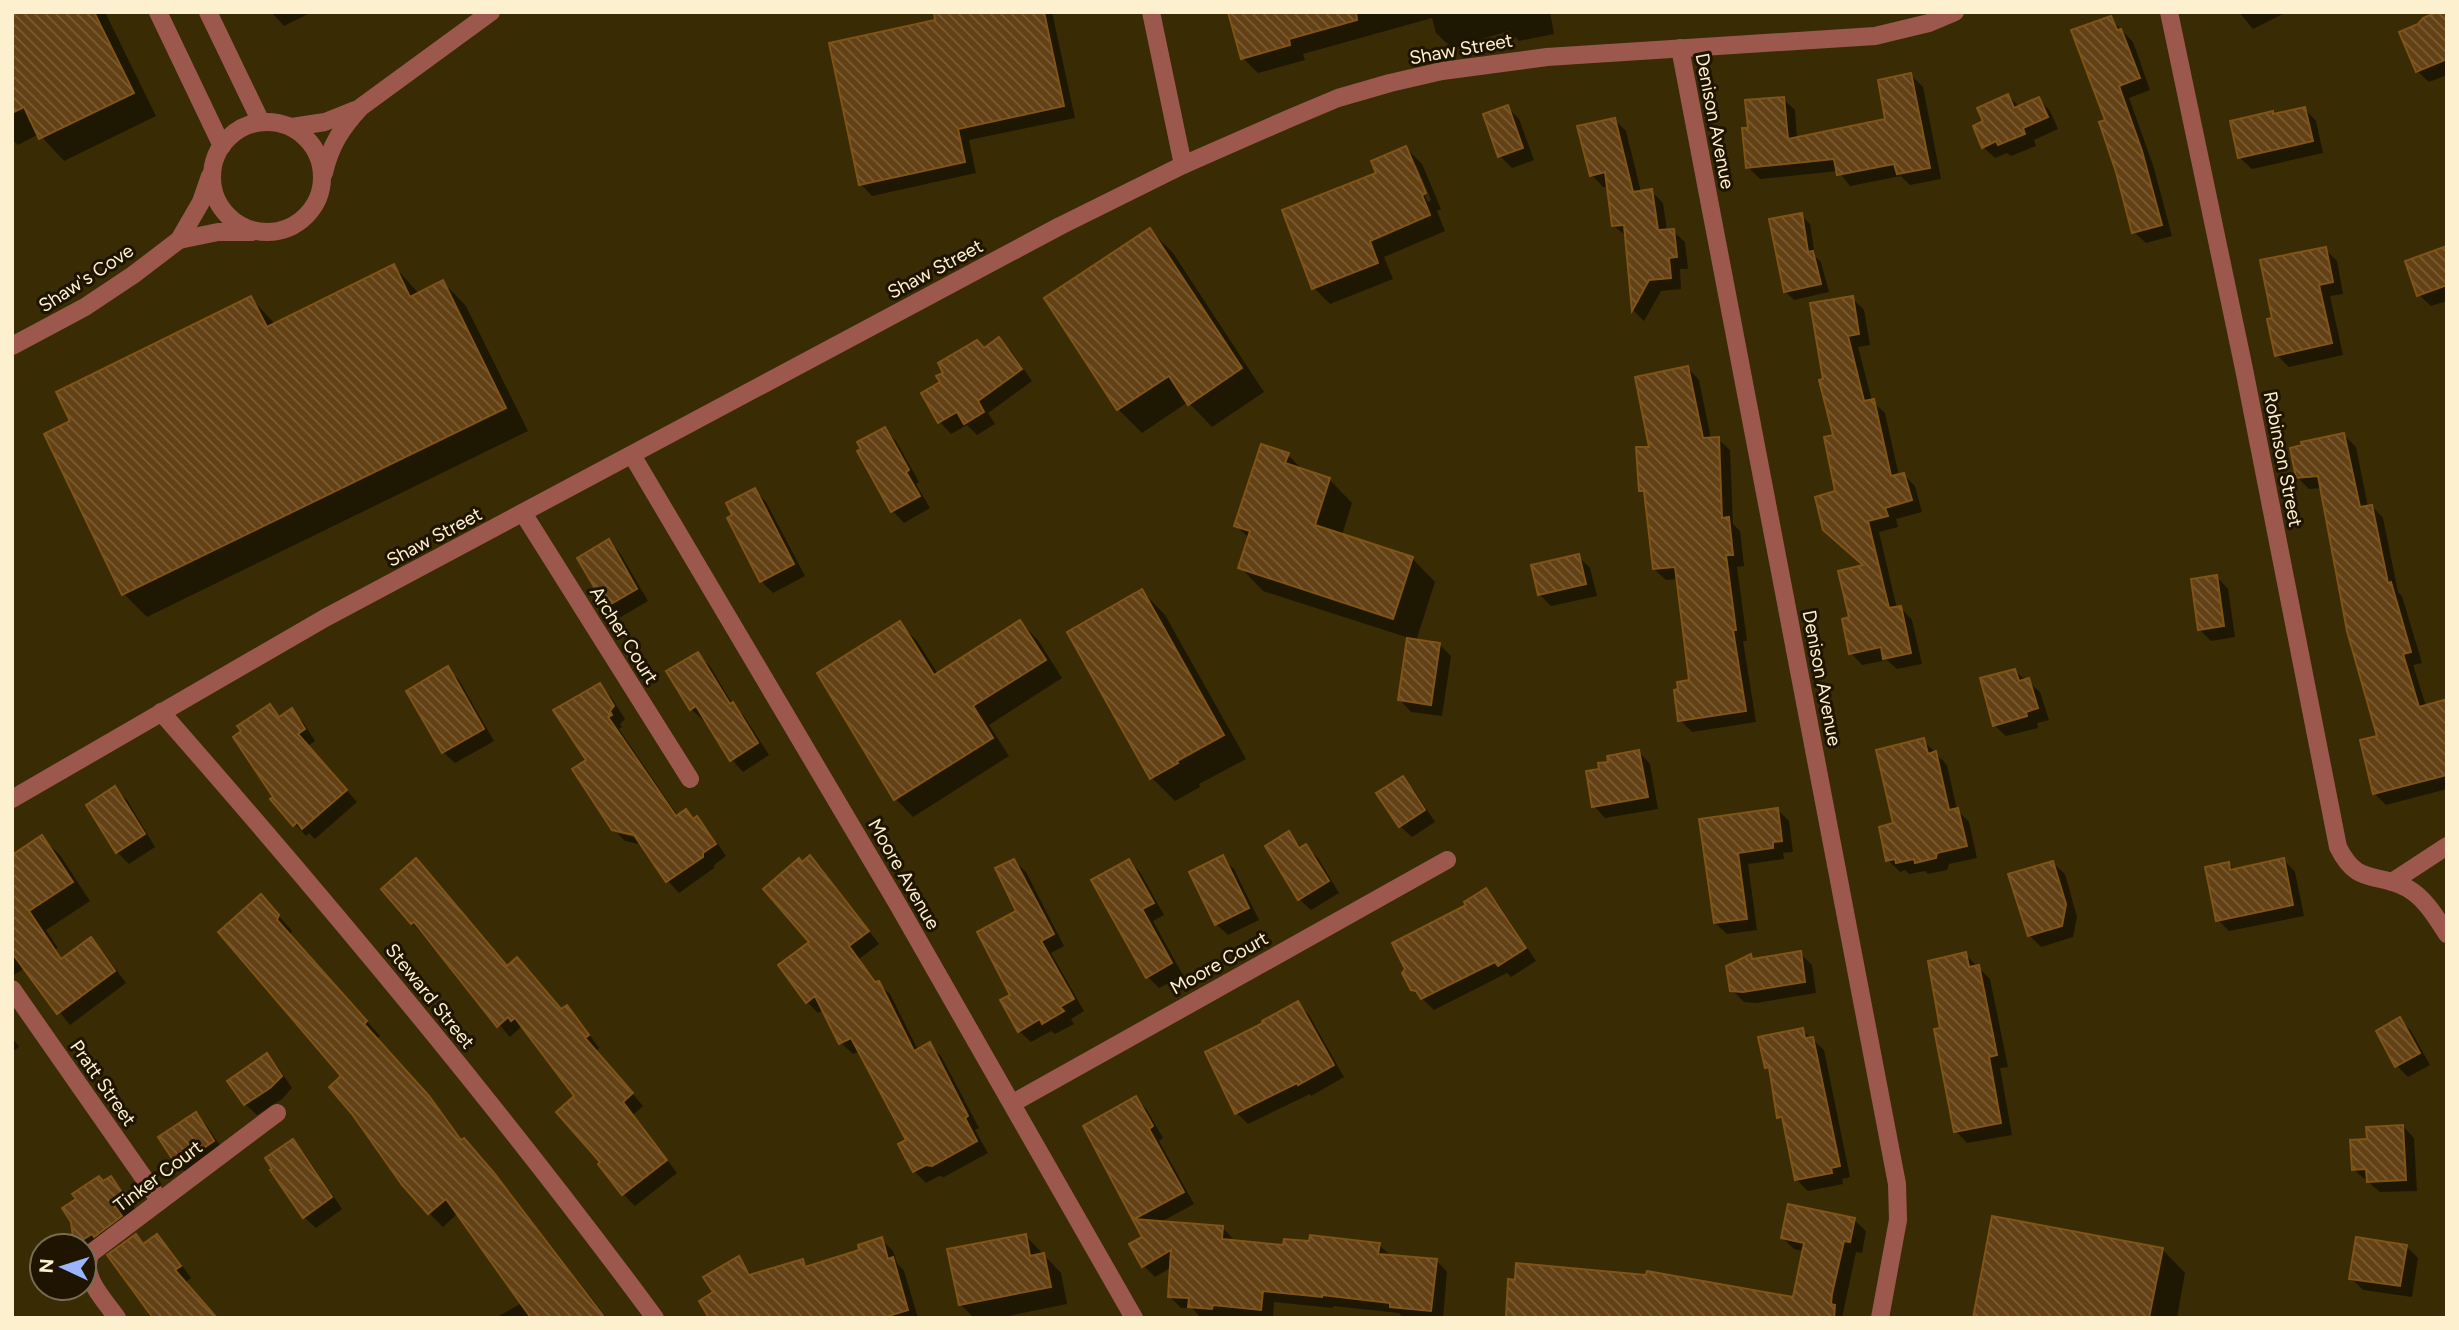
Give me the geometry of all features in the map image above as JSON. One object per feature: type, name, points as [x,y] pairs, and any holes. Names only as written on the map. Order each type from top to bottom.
[{"type":"street","points":[[158,12],[218,153]]},
{"type":"street","points":[[208,12],[261,122]]},
{"type":"street","points":[[323,179],[321,163],[305,136],[292,127],[277,122],[261,122],[232,134],[218,153],[212,184],[219,206],[243,228],[258,232],[281,231],[302,221],[317,202],[323,179],[327,159],[346,122],[361,107],[491,12]]},
{"type":"street","points":[[1151,12],[1183,166]]},
{"type":"street","name":"Shaw Street","points":[[12,799],[313,625],[1060,226],[1183,166],[1338,98],[1390,83],[1494,63],[1680,47],[1875,36],[1929,23],[1955,12]]},
{"type":"street","name":"Robinson Street","points":[[2169,12],[2247,383],[2338,847],[2343,858],[2359,874],[2392,883],[2420,898],[2447,934]]},
{"type":"street","name":"Denison Avenue","points":[[1680,47],[1897,1184],[1898,1220],[1880,1318]]},
{"type":"street","points":[[292,127],[325,122],[361,107]]},
{"type":"street","name":"Shaw's Cove","points":[[12,346],[85,307],[179,240],[201,202],[218,153]]},
{"type":"street","name":"Shaw's Cove","points":[[179,240],[218,232],[258,232]]},
{"type":"street","name":"Moore Avenue","points":[[632,455],[1013,1103],[1134,1318]]},
{"type":"street","name":"Archer Court","points":[[523,513],[690,779]]},
{"type":"street","name":"Steward Street","points":[[161,712],[380,967],[538,1165],[654,1318]]},
{"type":"street","points":[[2392,883],[2447,846]]},
{"type":"street","name":"Moore Court","points":[[1013,1103],[1447,860]]},
{"type":"street","name":"Pratt Street","points":[[12,989],[160,1201]]},
{"type":"street","name":"Tinker Court","points":[[117,1318],[88,1275],[86,1265],[94,1250],[277,1113]]},
{"type":"building","points":[[12,12],[94,12],[134,93],[39,139],[24,107],[12,113]]},
{"type":"building","points":[[934,12],[1044,12],[1064,106],[958,129],[965,162],[859,185],[829,43],[935,20]]},
{"type":"building","points":[[1228,12],[1356,12],[1357,20],[1289,39],[1290,45],[1241,59]]},
{"type":"building","points":[[2437,12],[2447,12],[2447,59],[2416,72],[2399,32]]},
{"type":"building","points":[[2111,16],[2117,30],[2121,29],[2140,78],[2119,86],[2142,151],[2162,225],[2132,233],[2099,122],[2105,120],[2071,30]]},
{"type":"building","points":[[1911,73],[1930,168],[1897,174],[1894,164],[1837,175],[1834,159],[1746,168],[1742,128],[1748,128],[1745,100],[1784,97],[1788,139],[1885,119],[1878,80]]},
{"type":"building","points":[[2008,94],[2014,108],[2039,97],[2048,117],[2023,128],[2025,134],[1998,145],[1996,141],[1982,148],[1973,126],[1983,121],[1977,108]]},
{"type":"building","points":[[1508,105],[1523,148],[1498,157],[1483,114]]},
{"type":"building","points":[[2305,107],[2313,141],[2238,158],[2230,121]]},
{"type":"building","points":[[1615,118],[1633,192],[1652,189],[1658,230],[1674,229],[1677,257],[1669,258],[1671,278],[1649,280],[1632,311],[1624,225],[1612,226],[1605,172],[1590,176],[1577,126]]},
{"type":"building","points":[[1406,146],[1426,193],[1422,195],[1430,215],[1370,241],[1378,263],[1312,289],[1282,210],[1376,173],[1371,161]]},
{"type":"building","points":[[1802,213],[1808,252],[1813,251],[1821,284],[1784,292],[1769,219]]},
{"type":"building","points":[[1150,228],[1242,368],[1188,405],[1169,376],[1117,410],[1044,298]]},
{"type":"building","points":[[2447,246],[2447,285],[2417,296],[2405,261]]},
{"type":"building","points":[[2326,247],[2333,282],[2319,285],[2332,343],[2275,356],[2267,319],[2272,318],[2260,260]]},
{"type":"building","points":[[394,264],[410,297],[443,280],[506,408],[122,595],[44,434],[70,421],[56,392],[251,296],[267,327]]},
{"type":"building","points":[[1853,296],[1859,334],[1848,336],[1864,401],[1874,399],[1891,476],[1904,473],[1912,500],[1885,508],[1888,516],[1868,521],[1889,608],[1901,606],[1911,653],[1883,659],[1881,647],[1849,654],[1842,619],[1849,617],[1838,571],[1863,565],[1823,530],[1815,497],[1835,491],[1824,437],[1833,435],[1819,380],[1823,379],[1810,303]]},
{"type":"building","points":[[999,337],[1022,369],[978,401],[984,412],[964,424],[957,412],[938,423],[921,393],[940,382],[936,376],[943,373],[938,363],[977,340],[984,348]]},
{"type":"building","points":[[1688,366],[1703,438],[1719,437],[1722,518],[1729,517],[1733,555],[1726,555],[1736,630],[1733,630],[1746,711],[1678,721],[1674,690],[1678,689],[1677,682],[1689,680],[1675,567],[1653,569],[1644,491],[1639,491],[1636,447],[1649,447],[1635,377]]},
{"type":"building","points":[[885,427],[920,496],[891,512],[857,451],[861,449],[857,442]]},
{"type":"building","points":[[2344,433],[2360,507],[2372,505],[2388,583],[2391,582],[2411,652],[2403,654],[2419,707],[2447,699],[2447,775],[2373,794],[2360,740],[2377,736],[2347,631],[2318,476],[2296,478],[2290,448],[2302,445],[2301,442]]},
{"type":"building","points":[[1261,444],[1289,453],[1285,463],[1330,478],[1315,525],[1413,557],[1393,619],[1238,568],[1250,531],[1234,526]]},
{"type":"building","points":[[755,488],[794,564],[760,582],[727,518],[732,515],[726,503]]},
{"type":"building","points":[[609,539],[637,589],[606,607],[577,558]]},
{"type":"building","points":[[1579,554],[1586,584],[1538,595],[1531,565]]},
{"type":"building","points":[[2217,575],[2224,626],[2198,630],[2191,579]]},
{"type":"building","points":[[1142,589],[1224,735],[1150,779],[1067,632]]},
{"type":"building","points":[[1020,620],[1046,660],[973,706],[993,738],[894,800],[817,673],[900,621],[934,675]]},
{"type":"building","points":[[1407,638],[1440,643],[1431,705],[1398,700]]},
{"type":"building","points":[[698,652],[758,743],[730,761],[696,706],[690,710],[666,671]]},
{"type":"building","points":[[448,666],[484,729],[442,753],[406,691]]},
{"type":"building","points":[[2015,669],[2019,681],[2029,678],[2038,708],[2026,712],[2027,716],[1993,726],[1980,678]]},
{"type":"building","points":[[600,683],[614,706],[610,711],[612,715],[608,717],[676,816],[686,809],[693,819],[697,816],[716,844],[703,853],[703,857],[666,882],[634,835],[612,830],[572,769],[586,760],[553,710]]},
{"type":"building","points":[[270,704],[279,717],[292,708],[305,729],[298,734],[347,790],[302,829],[297,822],[293,826],[270,799],[273,797],[233,737],[241,731],[237,726]]},
{"type":"building","points":[[1924,738],[1928,754],[1936,751],[1949,810],[1958,808],[1967,846],[1937,853],[1936,858],[1915,863],[1914,859],[1896,863],[1895,859],[1886,861],[1879,827],[1893,823],[1876,750]]},
{"type":"building","points":[[1639,750],[1648,797],[1592,807],[1586,771],[1599,769],[1598,763],[1608,762],[1607,756]]},
{"type":"building","points":[[1403,776],[1425,810],[1399,827],[1376,793]]},
{"type":"building","points":[[115,786],[145,834],[116,853],[86,805]]},
{"type":"building","points":[[1778,808],[1782,841],[1773,842],[1773,848],[1738,853],[1747,919],[1714,923],[1699,819]]},
{"type":"building","points":[[1289,831],[1299,848],[1306,844],[1329,881],[1298,900],[1265,846]]},
{"type":"building","points":[[42,835],[73,882],[29,911],[61,959],[91,937],[115,971],[57,1014],[12,953],[12,855]]},
{"type":"building","points":[[810,855],[869,931],[849,946],[875,982],[879,981],[914,1051],[930,1042],[968,1116],[965,1118],[977,1141],[932,1166],[926,1165],[913,1172],[898,1144],[906,1140],[851,1038],[839,1044],[815,996],[806,1003],[778,965],[809,942],[763,889],[799,858],[802,862]]},
{"type":"building","points":[[1223,855],[1249,908],[1215,925],[1189,872]]},
{"type":"building","points":[[416,858],[507,966],[517,957],[561,1009],[567,1005],[589,1035],[585,1038],[633,1093],[623,1102],[667,1160],[622,1195],[598,1164],[600,1162],[556,1112],[574,1096],[515,1018],[511,1021],[508,1017],[497,1027],[414,922],[411,924],[381,889]]},
{"type":"building","points":[[2284,858],[2293,905],[2216,921],[2205,867],[2229,862],[2230,870]]},
{"type":"building","points":[[1014,859],[1054,934],[1041,941],[1074,999],[1060,1007],[1064,1011],[1042,1024],[1040,1019],[1018,1032],[1000,1000],[1010,995],[977,932],[1016,911],[995,868]]},
{"type":"building","points":[[1129,859],[1154,903],[1142,909],[1172,963],[1146,978],[1091,880]]},
{"type":"building","points":[[2053,861],[2066,904],[2062,926],[2028,936],[2008,874]]},
{"type":"building","points":[[1486,888],[1526,948],[1498,966],[1495,962],[1421,999],[1416,991],[1411,990],[1402,973],[1405,969],[1392,943],[1466,905],[1464,902]]},
{"type":"building","points":[[261,894],[279,915],[277,920],[367,1021],[364,1024],[429,1096],[461,1140],[464,1138],[494,1173],[605,1318],[531,1318],[446,1199],[428,1214],[402,1185],[352,1114],[329,1087],[341,1076],[218,932]]},
{"type":"building","points":[[1801,951],[1805,982],[1743,992],[1730,991],[1726,966],[1751,954],[1752,959]]},
{"type":"building","points":[[1966,952],[1969,967],[1979,965],[1997,1055],[1989,1057],[2001,1123],[1954,1132],[1934,1029],[1940,1028],[1928,961]]},
{"type":"building","points":[[1298,1001],[1334,1065],[1235,1114],[1205,1052],[1263,1023],[1262,1021]]},
{"type":"building","points":[[2400,1017],[2420,1053],[2395,1067],[2376,1031]]},
{"type":"building","points":[[1803,1028],[1805,1038],[1813,1037],[1840,1166],[1831,1168],[1832,1173],[1795,1180],[1782,1117],[1777,1118],[1769,1067],[1765,1068],[1758,1037]]},
{"type":"building","points":[[267,1053],[282,1076],[270,1088],[244,1105],[227,1081]]},
{"type":"building","points":[[1136,1096],[1153,1126],[1149,1129],[1184,1192],[1134,1219],[1223,1226],[1222,1239],[1283,1245],[1284,1239],[1309,1241],[1310,1235],[1380,1243],[1378,1254],[1437,1259],[1431,1311],[1390,1307],[1390,1303],[1263,1291],[1261,1310],[1213,1305],[1212,1309],[1188,1307],[1189,1298],[1168,1297],[1171,1250],[1142,1267],[1129,1244],[1142,1237],[1083,1126]]},
{"type":"building","points":[[196,1112],[214,1141],[177,1166],[158,1137]]},
{"type":"building","points":[[2403,1125],[2406,1180],[2367,1182],[2366,1169],[2352,1170],[2350,1140],[2367,1139],[2366,1127]]},
{"type":"building","points":[[293,1139],[332,1197],[303,1218],[270,1170],[272,1169],[265,1158]]},
{"type":"building","points":[[99,1176],[103,1181],[111,1176],[125,1197],[114,1205],[122,1216],[98,1234],[72,1232],[71,1222],[62,1208],[76,1199],[72,1194]]},
{"type":"building","points":[[1788,1204],[1855,1218],[1850,1242],[1844,1241],[1832,1294],[1834,1318],[1506,1318],[1508,1279],[1515,1280],[1516,1263],[1646,1275],[1647,1271],[1793,1297],[1804,1243],[1781,1238]]},
{"type":"building","points":[[1992,1216],[2163,1248],[2149,1318],[1973,1318]]},
{"type":"building","points":[[136,1234],[143,1244],[157,1234],[181,1266],[175,1270],[217,1318],[153,1318],[107,1255]]},
{"type":"building","points":[[1026,1234],[1030,1256],[1044,1253],[1051,1287],[959,1305],[947,1249]]},
{"type":"building","points":[[882,1237],[888,1259],[893,1257],[908,1310],[882,1318],[709,1318],[699,1301],[713,1292],[703,1277],[739,1256],[749,1275],[803,1259],[805,1267],[859,1250],[858,1245]]},
{"type":"building","points":[[2356,1237],[2407,1245],[2400,1286],[2349,1279]]}]
